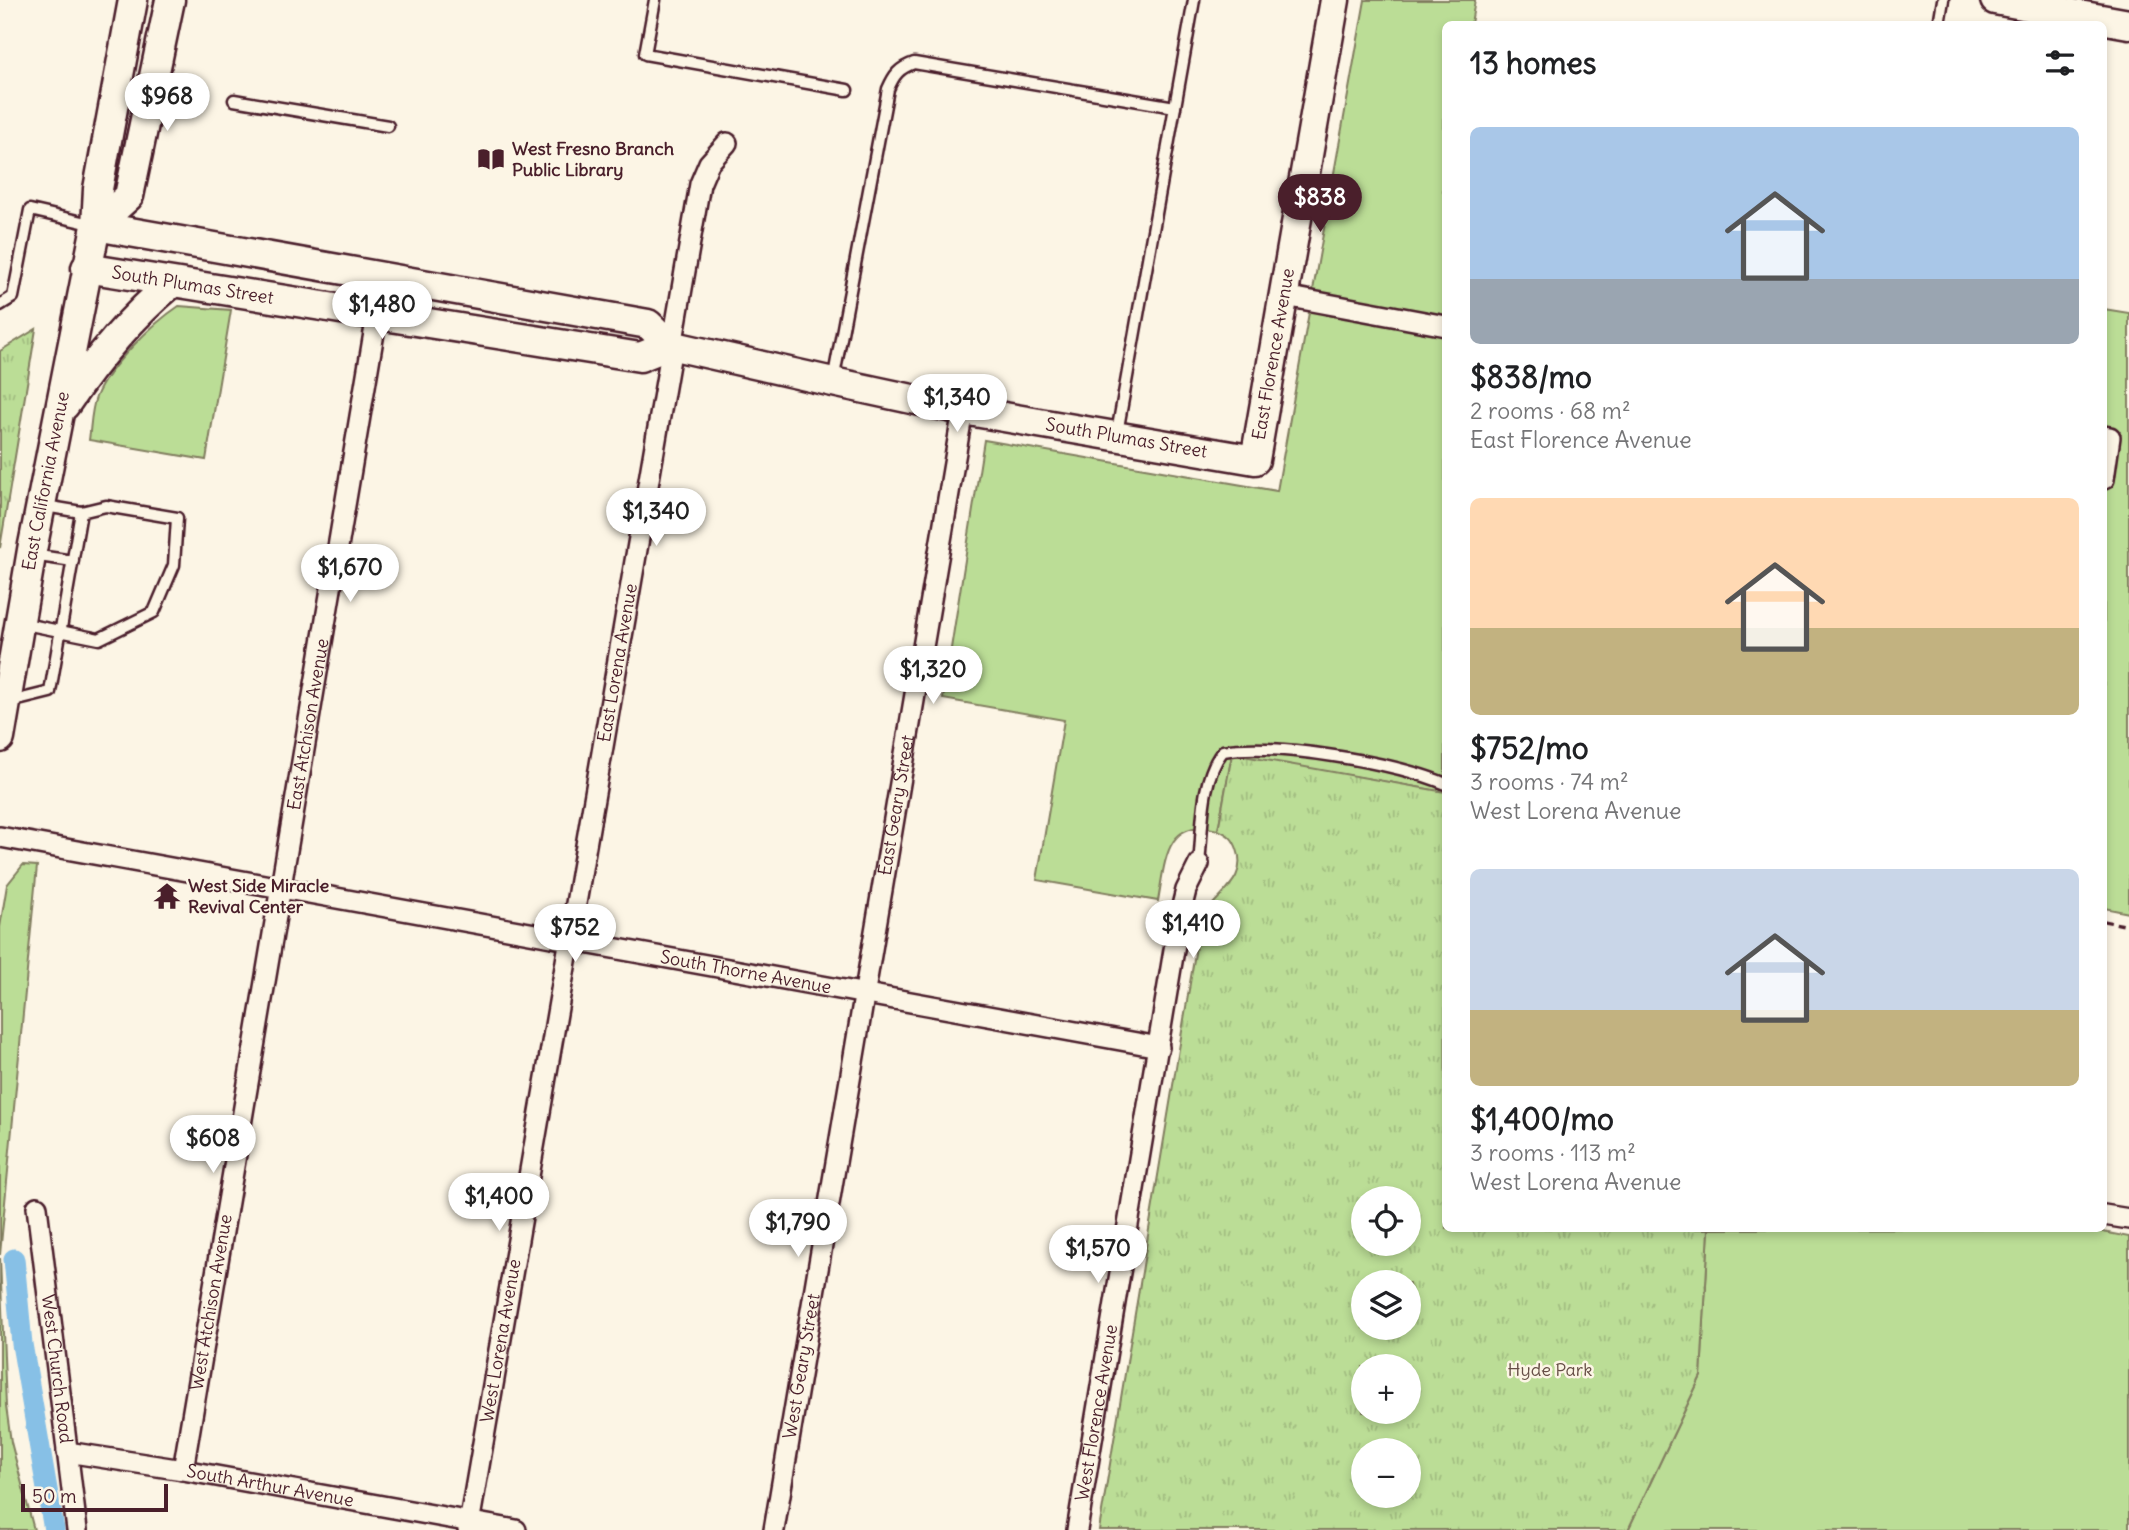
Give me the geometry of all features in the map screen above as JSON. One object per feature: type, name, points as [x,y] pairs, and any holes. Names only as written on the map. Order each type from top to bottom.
[{"type":"street","name":"East California Avenue","points":[[0,738],[6,703],[6,653],[20,623],[96,226],[98,189],[133,0]]},
{"type":"street","points":[[96,226],[129,196],[170,0]]},
{"type":"street","name":"East Florence Avenue","points":[[1255,460],[1335,0]]},
{"type":"street","points":[[1995,0],[2129,24]]},
{"type":"street","name":"East Lorena Avenue","points":[[569,943],[670,345],[700,184],[709,163],[727,143]]},
{"type":"street","name":"South Plumas Street","points":[[96,226],[648,324],[670,345],[833,382],[963,410],[1255,460]]},
{"type":"street","name":"South Plumas Street","points":[[86,268],[640,357],[670,345]]},
{"type":"street","points":[[58,416],[87,373],[140,310],[173,283]]},
{"type":"street","points":[[1284,296],[1442,325]]},
{"type":"street","name":"East Atchison Avenue","points":[[283,887],[377,315]]},
{"type":"street","name":"East Geary Street","points":[[862,995],[963,410]]},
{"type":"street","points":[[2107,436],[2110,437],[2107,458]]},
{"type":"street","name":"South Thorne Avenue","points":[[0,837],[283,887],[569,943],[1159,1048]]},
{"type":"street","points":[[1159,1048],[1180,914],[1186,890],[1199,864]]},
{"type":"street","name":"West Atchison Avenue","points":[[183,1470],[283,887]]},
{"type":"street","name":"West Lorena Avenue","points":[[469,1526],[569,943]]},
{"type":"street","name":"West Geary Street","points":[[774,1530],[862,995]]},
{"type":"street","name":"West Florence Avenue","points":[[1077,1530],[1159,1048]]},
{"type":"street","name":"West Church Road","points":[[37,1207],[77,1530]]},
{"type":"street","points":[[2107,1215],[2129,1219]]},
{"type":"street","name":"South Arthur Avenue","points":[[67,1452],[183,1470],[469,1526],[516,1530]]},
{"type":"lane","points":[[655,0],[645,54],[847,90]]},
{"type":"lane","points":[[1117,437],[1194,0]]},
{"type":"lane","points":[[1940,21],[1943,0]]},
{"type":"lane","points":[[833,382],[888,89],[893,76],[903,66],[914,63],[1175,107]]},
{"type":"lane","points":[[234,100],[388,126]]},
{"type":"lane","points":[[0,305],[13,297],[30,210],[96,226]]},
{"type":"lane","points":[[20,623],[99,639],[154,612],[174,565],[177,518],[106,506],[81,512],[41,505]]},
{"type":"lane","points":[[6,703],[50,692],[81,512]]},
{"type":"lane","points":[[32,555],[73,561]]},
{"type":"lane","points":[[1199,864],[1210,776],[1215,761],[1223,751],[1245,748],[1340,759],[1419,775],[1442,783]]},
{"type":"path","points":[[2107,922],[2129,926]]},
{"type":"green space","points":[[1365,0],[1475,0],[1472,21],[1442,21],[1442,791],[1232,755],[1218,830],[1200,827],[1187,830],[1178,836],[1166,858],[1158,901],[1037,880],[1064,720],[943,699],[984,440],[1277,491]]},
{"type":"green space","points":[[179,306],[231,310],[206,460],[89,440],[94,402],[110,373],[144,335]]},
{"type":"green space","points":[[2107,309],[2129,313],[2129,913],[2107,909]]},
{"type":"green space","points":[[36,329],[0,548],[0,351]]},
{"type":"green space","name":"Hyde Park","points":[[1232,754],[1442,791],[1442,1232],[1709,1232],[1701,1376],[1628,1530],[1099,1530],[1198,935],[1205,914],[1236,877],[1239,860],[1234,842],[1218,830]]},
{"type":"green space","points":[[23,865],[37,866],[0,1255],[0,927],[7,885]]},
{"type":"green space","points":[[1709,1232],[2103,1232],[2129,1237],[2129,1530],[1628,1530],[1701,1376]]},
{"type":"green space","points":[[0,1258],[6,1406],[11,1442],[34,1530],[0,1530]]},
{"type":"waterway","points":[[14,1259],[22,1344],[54,1530]]},
{"type":"place","name":"West Fresno Branch Public Library","points":[[491,159]]},
{"type":"place","name":"West Side Miracle Revival Center","points":[[167,896]]}]
